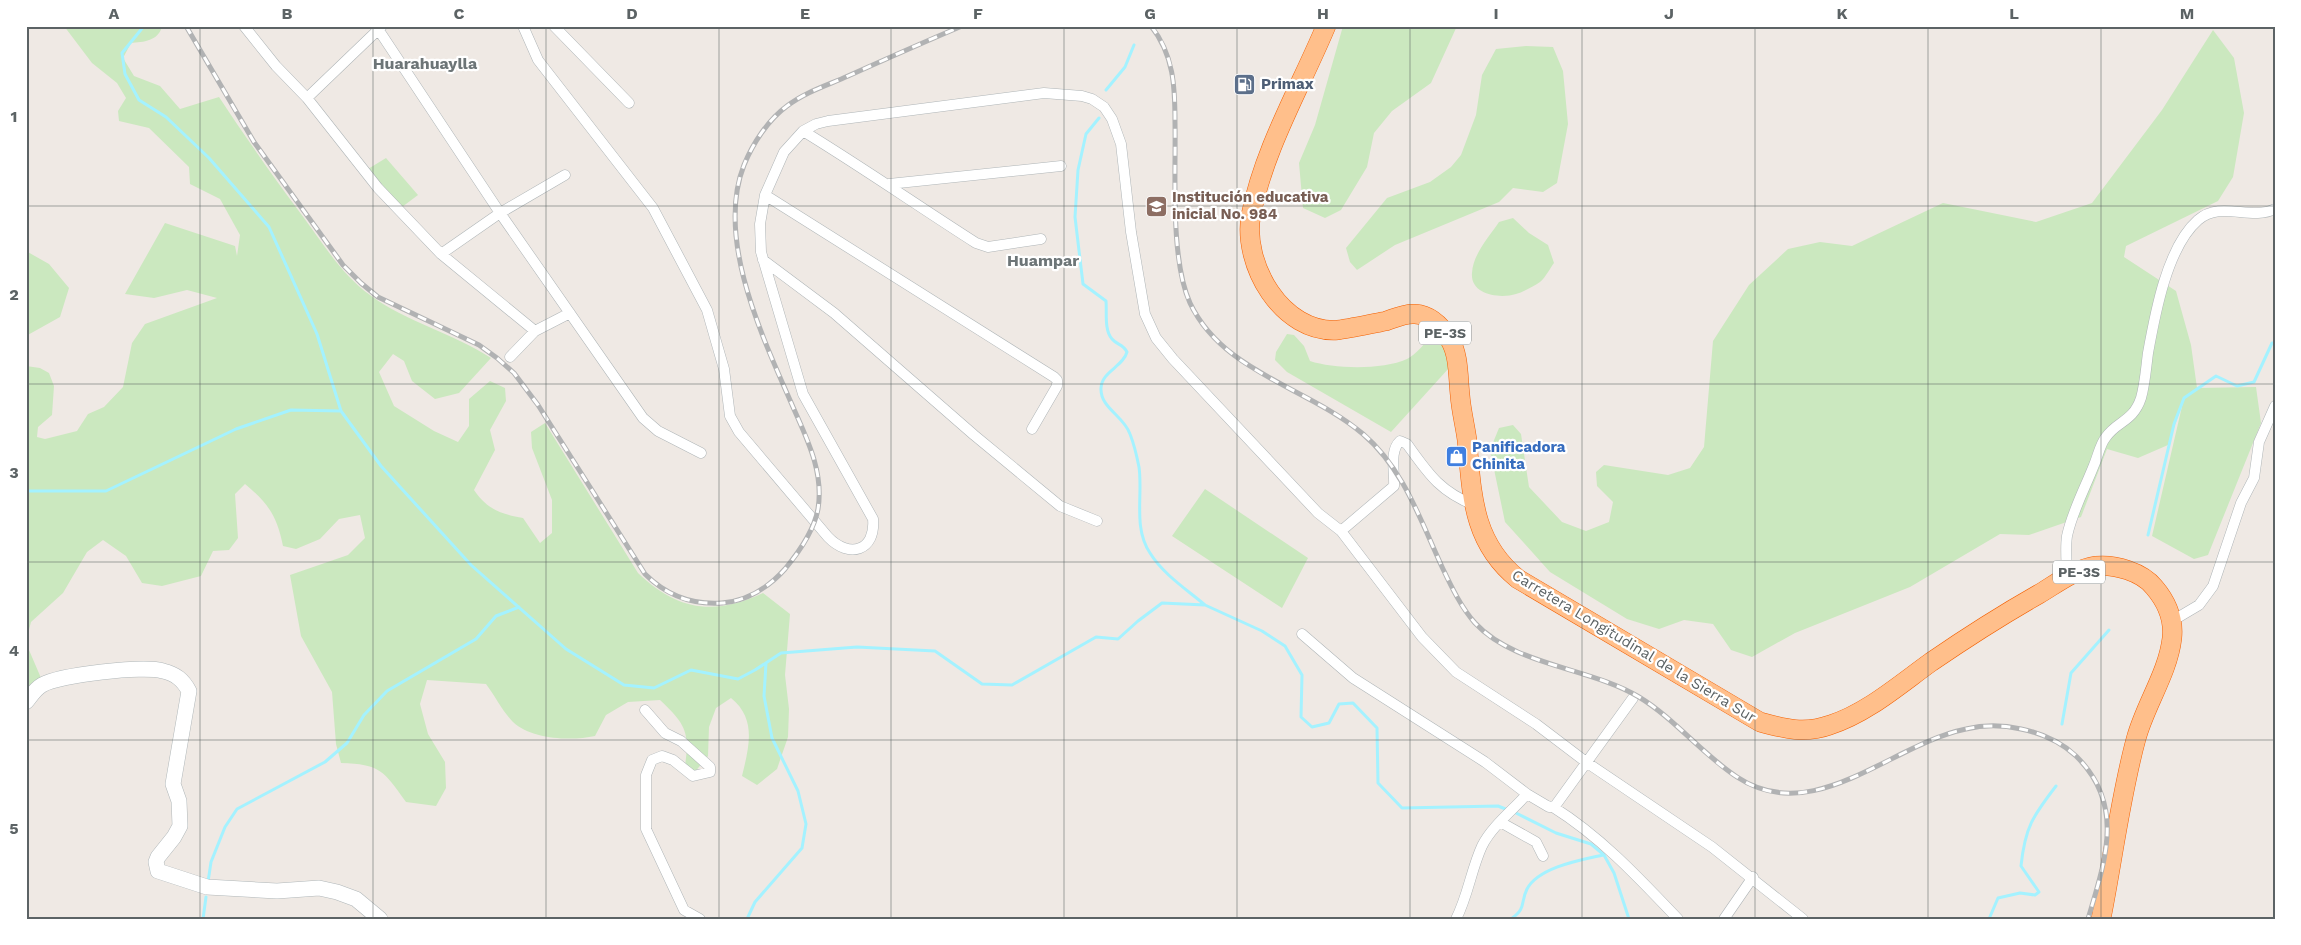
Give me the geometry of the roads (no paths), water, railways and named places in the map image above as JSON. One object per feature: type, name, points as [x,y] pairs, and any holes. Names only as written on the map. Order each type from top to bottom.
[{"type":"highway","name":"Carretera Longitudinal de la Sierra Sur","points":[[1326,26],[1274,143],[1259,187],[1250,224],[1251,244],[1257,270],[1271,294],[1283,308],[1308,324],[1322,329],[1338,330],[1414,314],[1434,320],[1443,329],[1455,353],[1474,505],[1482,532],[1490,550],[1503,567],[1518,579],[1760,722],[1788,730],[1821,728],[1864,709],[1959,643],[2067,578],[2096,566],[2116,567],[2147,580],[2156,589],[2172,621]]},
{"type":"highway","points":[[2101,919],[2127,772],[2137,737],[2170,650],[2172,621]]},
{"type":"street","points":[[244,26],[276,66],[308,98],[378,188],[440,254],[535,331]]},
{"type":"street","points":[[524,26],[538,60],[653,208],[665,228],[707,310],[724,369],[730,416],[739,432],[835,544],[847,550],[862,547],[870,539],[874,528],[873,519],[803,394],[763,260],[760,224],[765,195],[784,152],[803,130],[828,121],[1044,93],[1082,96],[1104,107],[1112,119],[1121,144],[1131,232],[1146,314],[1156,338],[1173,359],[1318,513],[1341,531],[1422,637],[1442,660],[1456,672],[1536,724],[1586,762],[1712,847],[1803,919]]},
{"type":"street","points":[[554,26],[629,103]]},
{"type":"street","points":[[308,98],[380,28],[500,213],[643,418],[658,431],[701,453]]},
{"type":"street","points":[[803,130],[889,184],[906,198],[976,243],[988,247],[1041,239]]},
{"type":"street","points":[[889,184],[1061,166]]},
{"type":"street","points":[[440,254],[500,213],[565,175]]},
{"type":"street","points":[[765,195],[1054,377],[1057,380],[1057,386],[1032,429]]},
{"type":"street","points":[[2067,578],[2067,536],[2075,512],[2106,437],[2127,421],[2136,410],[2141,398],[2153,322],[2168,273],[2187,232],[2199,219],[2210,213],[2225,210],[2256,212],[2275,209]]},
{"type":"street","points":[[763,260],[834,313],[974,435],[1060,506],[1097,521]]},
{"type":"street","points":[[510,357],[535,331],[570,313]]},
{"type":"street","points":[[2172,621],[2199,605],[2213,586],[2241,504],[2254,478],[2259,442],[2275,406]]},
{"type":"street","points":[[1341,531],[1363,515],[1394,486],[1393,467],[1396,446],[1400,440],[1407,444],[1440,487],[1458,499],[1474,505]]},
{"type":"street","points":[[1302,634],[1353,678],[1485,762],[1524,797],[1553,807],[1573,820],[1624,863],[1678,919]]},
{"type":"street","points":[[26,702],[41,685],[64,678],[144,668],[165,671],[184,680],[189,691],[173,784],[179,802],[180,826],[158,857],[156,862],[158,871],[207,887],[277,890],[319,888],[356,899],[380,919]]},
{"type":"street","points":[[1553,807],[1633,698]]},
{"type":"street","points":[[645,710],[665,732],[681,741],[710,767],[708,773],[693,776],[673,760],[662,756],[652,760],[646,775],[646,829],[684,910],[700,919]]},
{"type":"street","points":[[1456,919],[1465,901],[1482,847],[1488,836],[1524,797]]},
{"type":"street","points":[[1503,821],[1536,842],[1543,856]]},
{"type":"street","points":[[1724,919],[1753,878]]},
{"type":"waterway","points":[[144,26],[122,53],[125,74],[139,100],[166,117],[209,158],[269,227],[317,334],[341,411],[381,466],[471,565],[566,649],[624,685],[654,688],[691,670],[738,679],[781,653],[857,647],[935,651],[982,684],[1012,685],[1096,637],[1118,639],[1162,603],[1205,605],[1262,631],[1285,646],[1302,675],[1301,717],[1312,727],[1329,723],[1339,704],[1353,703],[1377,728],[1378,783],[1402,808],[1498,806],[1508,810]]},
{"type":"waterway","points":[[1106,90],[1125,67],[1134,45]]},
{"type":"waterway","points":[[1099,118],[1086,134],[1078,170],[1075,217],[1083,284],[1106,301],[1109,335],[1114,341],[1124,347],[1127,352],[1121,362],[1102,382],[1102,395],[1108,407],[1127,428],[1134,446],[1139,467],[1140,522],[1145,543],[1161,568],[1205,605]]},
{"type":"waterway","points":[[2148,535],[2174,424],[2184,398],[2216,376],[2237,386],[2254,382],[2272,343],[2275,343]]},
{"type":"waterway","points":[[26,491],[106,491],[236,429],[291,410],[341,411]]},
{"type":"waterway","points":[[208,882],[211,862],[225,827],[237,809],[325,762],[347,743],[364,715],[387,691],[476,639],[496,616],[519,607]]},
{"type":"waterway","points":[[2062,724],[2071,673],[2109,630]]},
{"type":"waterway","points":[[747,919],[755,902],[802,848],[806,824],[798,791],[772,738],[764,696],[766,663]]},
{"type":"waterway","points":[[1989,919],[1998,898],[2020,893],[2035,895],[2039,892],[2021,866],[2023,853],[2031,823],[2056,786]]},
{"type":"waterway","points":[[1514,812],[1556,833],[1591,844],[1604,855],[1614,873],[1629,919]]},
{"type":"waterway","points":[[1511,919],[1519,912],[1527,889],[1541,875],[1561,866],[1603,855]]},
{"type":"waterway","points":[[203,919],[206,897]]},
{"type":"railway","points":[[186,26],[254,142],[343,265],[378,297],[479,345],[514,373],[538,405],[645,574],[653,582],[681,598],[711,603],[731,602],[749,596],[779,576],[796,556],[805,541],[818,509],[819,482],[813,456],[757,320],[746,288],[739,256],[735,224],[737,194],[744,165],[752,148],[767,125],[794,101],[817,89],[962,26]]},
{"type":"railway","points":[[1151,26],[1159,37],[1172,72],[1175,110],[1175,215],[1179,263],[1190,303],[1205,327],[1223,346],[1245,363],[1341,418],[1363,434],[1377,448],[1401,480],[1453,590],[1475,623],[1491,637],[1510,648],[1553,665],[1598,679],[1639,697],[1665,716],[1724,768],[1737,777],[1766,790],[1795,793],[1824,788],[1852,778],[1938,737],[1966,729],[1993,726],[2007,727],[2036,733],[2050,739],[2064,746],[2076,756],[2092,775],[2101,794],[2106,814],[2105,855],[2088,919]]},
{"type":"place","name":"Primax","points":[[1245,84]]},
{"type":"place","name":"Institución educativa inicial No. 984","points":[[1156,206]]},
{"type":"place","name":"Panificadora Chinita","points":[[1456,456]]},
{"type":"district","name":"Huarahuaylla","points":[[425,63]]},
{"type":"district","name":"Huampar","points":[[1043,260]]}]
